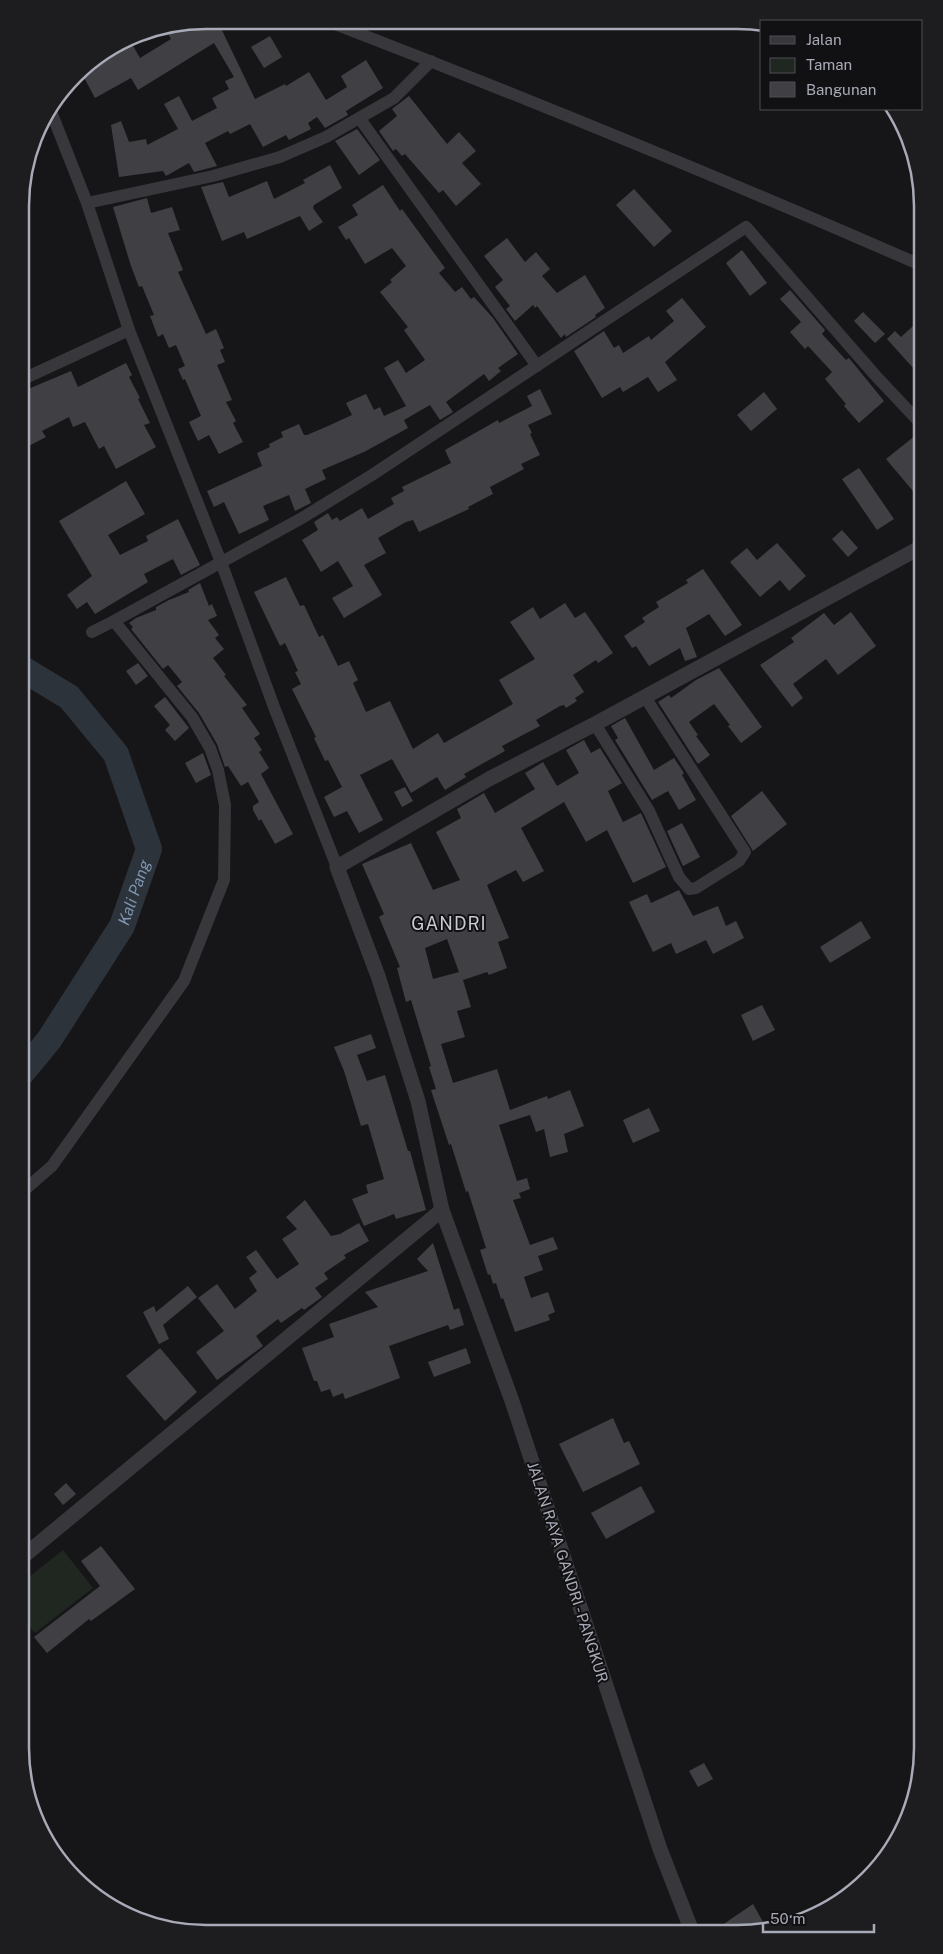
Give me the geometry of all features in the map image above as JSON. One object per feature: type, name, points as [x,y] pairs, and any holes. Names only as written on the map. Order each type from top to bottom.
[{"type":"street","points":[[348,29],[765,197],[914,262]]},
{"type":"street","points":[[88,203],[213,176],[280,157],[326,137],[394,98],[431,61]]},
{"type":"street","points":[[53,116],[88,203],[129,330],[221,562],[274,707],[337,867],[489,779],[595,724],[914,551]]},
{"type":"street","points":[[360,119],[537,366]]},
{"type":"street","points":[[92,632],[302,518],[357,484],[746,227],[875,375],[914,416]]},
{"type":"street","points":[[29,376],[129,330]]},
{"type":"street","points":[[29,1185],[52,1166],[184,981],[224,880],[226,805],[218,770],[210,748],[192,717],[114,621]]},
{"type":"street","points":[[595,724],[649,811],[679,877],[689,889],[696,888],[739,861],[745,852],[645,697]]},
{"type":"street","name":"JALAN RAYA GANDRI - PANGKUR","points":[[337,867],[378,976],[418,1101],[442,1210],[512,1400],[660,1849],[690,1925]]},
{"type":"street","points":[[29,1553],[442,1210]]},
{"type":"green space","points":[[63,1550],[93,1588],[35,1633],[29,1626],[29,1577]]},
{"type":"building","points":[[194,29],[221,29],[255,99],[285,84],[286,86],[309,72],[326,100],[347,87],[341,76],[366,60],[383,88],[346,111],[348,115],[325,128],[317,117],[308,123],[311,129],[289,140],[286,135],[263,147],[250,124],[230,134],[228,131],[205,143],[217,166],[194,172],[189,163],[166,176],[163,171],[119,177],[111,125],[121,121],[129,142],[146,139],[147,145],[178,129],[164,104],[179,96],[192,121],[217,108],[212,98],[229,89],[225,81],[234,77],[214,43],[138,90],[131,78],[95,98],[84,78],[98,65],[132,45],[140,58],[171,39],[168,33]]},
{"type":"building","points":[[270,36],[282,57],[264,68],[251,47]]},
{"type":"building","points":[[409,96],[447,144],[459,132],[476,151],[462,163],[481,184],[456,206],[443,190],[439,193],[405,154],[402,156],[396,149],[393,151],[379,131],[397,116],[392,109]]},
{"type":"building","points":[[357,129],[380,160],[359,175],[335,141]]},
{"type":"building","points":[[330,165],[342,188],[314,205],[313,208],[323,222],[309,231],[300,216],[247,239],[244,232],[222,241],[201,187],[223,182],[229,197],[267,181],[274,199],[305,183],[303,180]]},
{"type":"building","points":[[383,185],[400,211],[402,209],[445,268],[439,273],[455,292],[462,287],[471,299],[474,297],[493,318],[518,354],[498,368],[501,371],[489,381],[484,374],[446,402],[453,412],[440,420],[430,405],[404,420],[408,428],[364,452],[322,470],[326,479],[305,489],[311,503],[295,511],[289,495],[263,506],[269,520],[239,534],[224,502],[214,507],[207,491],[262,466],[257,453],[270,447],[269,444],[283,437],[281,432],[299,424],[304,435],[307,435],[328,426],[352,415],[346,403],[366,394],[374,410],[380,407],[384,416],[406,406],[384,368],[398,360],[406,373],[425,360],[404,330],[408,327],[380,292],[406,266],[392,248],[365,264],[349,238],[346,240],[338,227],[358,215],[352,205]]},
{"type":"building","points":[[634,189],[672,231],[654,247],[616,205]]},
{"type":"building","points":[[147,198],[151,213],[172,207],[180,230],[168,233],[183,270],[178,272],[206,334],[216,329],[224,348],[220,350],[225,362],[217,365],[232,400],[226,402],[236,421],[233,423],[243,442],[219,454],[209,435],[198,441],[189,422],[201,416],[185,379],[183,380],[178,369],[185,366],[176,345],[169,348],[163,334],[158,337],[150,316],[154,315],[142,286],[139,287],[131,266],[113,207]]},
{"type":"building","points":[[507,238],[525,262],[536,252],[550,269],[542,276],[557,293],[585,275],[605,308],[595,315],[596,317],[566,337],[565,334],[561,338],[537,306],[535,308],[533,305],[515,321],[506,309],[510,306],[495,287],[503,280],[484,256]]},
{"type":"building","points":[[742,250],[767,283],[750,296],[726,263]]},
{"type":"building","points":[[790,290],[825,330],[822,334],[846,360],[849,358],[884,401],[859,423],[825,379],[832,372],[808,346],[805,349],[790,332],[801,322],[780,299]]},
{"type":"building","points":[[682,298],[706,327],[665,362],[677,380],[658,392],[648,377],[623,392],[620,387],[602,398],[574,351],[604,331],[614,348],[619,345],[623,353],[649,336],[651,340],[674,321],[666,311]]},
{"type":"building","points":[[863,312],[885,334],[875,343],[854,321]]},
{"type":"building","points":[[914,325],[914,369],[887,339],[895,331],[901,337]]},
{"type":"building","points":[[126,363],[132,375],[129,377],[150,423],[144,425],[156,447],[116,469],[104,446],[99,449],[85,422],[73,427],[69,417],[42,431],[46,437],[29,446],[29,389],[71,371],[78,387]]},
{"type":"building","points":[[540,389],[552,414],[528,425],[540,455],[521,464],[524,469],[490,487],[493,494],[468,507],[469,509],[419,532],[413,520],[406,522],[378,538],[386,553],[364,565],[382,595],[344,618],[332,598],[353,586],[338,561],[321,572],[302,540],[318,530],[314,522],[328,513],[332,520],[337,517],[340,521],[362,508],[368,519],[394,504],[391,498],[404,491],[402,487],[451,463],[445,450],[498,420],[499,423],[532,406],[527,396]]},
{"type":"building","points":[[764,392],[777,409],[751,431],[737,415]]},
{"type":"building","points":[[914,437],[914,492],[886,459]]},
{"type":"building","points":[[859,468],[894,519],[877,530],[842,479]]},
{"type":"building","points":[[126,481],[145,514],[108,535],[120,555],[148,541],[146,536],[178,519],[200,565],[181,575],[173,559],[144,574],[148,582],[95,614],[87,602],[77,609],[67,595],[92,576],[59,521]]},
{"type":"building","points":[[842,530],[858,548],[848,557],[832,539]]},
{"type":"building","points":[[777,543],[806,576],[789,591],[780,580],[760,597],[730,562],[747,548],[757,560]]},
{"type":"building","points":[[703,569],[742,625],[725,636],[709,614],[686,628],[697,657],[685,661],[680,648],[649,666],[636,646],[632,648],[624,636],[645,622],[642,618],[659,607],[656,602],[688,583],[686,580]]},
{"type":"building","points":[[286,577],[300,606],[304,605],[319,637],[323,635],[338,666],[349,661],[358,680],[353,683],[366,712],[390,701],[413,749],[438,733],[444,743],[513,704],[499,680],[535,659],[510,622],[533,607],[540,619],[565,603],[575,618],[585,612],[613,653],[598,663],[596,660],[573,675],[584,692],[575,698],[577,701],[566,708],[564,705],[560,706],[536,720],[540,726],[502,746],[505,751],[464,774],[466,777],[445,790],[437,777],[411,793],[392,759],[360,775],[383,820],[359,833],[347,811],[334,817],[324,797],[342,787],[328,760],[325,761],[314,738],[316,737],[292,689],[301,684],[295,672],[298,671],[285,643],[280,646],[254,592]]},
{"type":"building","points":[[200,583],[209,606],[212,604],[217,616],[208,620],[219,635],[215,638],[224,649],[213,658],[226,675],[224,676],[247,705],[242,708],[260,734],[254,738],[262,750],[259,752],[269,768],[261,774],[293,834],[275,844],[261,819],[259,821],[253,810],[253,806],[259,802],[248,782],[241,786],[228,766],[225,767],[217,744],[199,713],[177,686],[182,682],[168,665],[163,669],[131,629],[133,627],[129,623],[156,610],[156,607],[169,600],[189,592],[188,590]]},
{"type":"building","points":[[851,612],[876,646],[838,675],[826,659],[793,684],[803,698],[792,707],[760,665],[794,642],[791,638],[824,613],[834,625]]},
{"type":"building","points":[[138,663],[148,676],[136,685],[126,671]]},
{"type":"building","points":[[719,668],[762,727],[741,743],[714,704],[689,722],[698,735],[696,736],[710,755],[698,764],[658,702],[669,695],[671,698],[696,680]]},
{"type":"building","points":[[165,697],[189,728],[175,741],[165,730],[170,725],[154,706]]},
{"type":"building","points":[[625,718],[654,770],[674,758],[684,773],[682,775],[696,800],[679,810],[668,791],[652,800],[615,740],[618,738],[611,726]]},
{"type":"building","points":[[584,740],[591,753],[600,748],[622,783],[608,791],[623,822],[641,813],[666,867],[633,883],[607,830],[586,842],[564,802],[521,828],[544,871],[523,882],[516,870],[487,885],[509,938],[498,942],[507,968],[489,975],[487,972],[463,980],[471,1007],[457,1011],[465,1037],[441,1044],[453,1083],[497,1069],[510,1110],[547,1096],[548,1099],[570,1090],[584,1126],[564,1134],[568,1152],[550,1157],[544,1129],[536,1132],[530,1115],[499,1125],[517,1181],[527,1178],[530,1189],[519,1193],[521,1198],[513,1200],[530,1245],[553,1237],[558,1249],[538,1256],[543,1270],[524,1277],[531,1298],[548,1292],[555,1312],[548,1315],[550,1320],[515,1332],[496,1283],[493,1284],[490,1274],[488,1275],[480,1250],[486,1248],[468,1191],[466,1192],[431,1090],[436,1089],[429,1067],[431,1066],[411,1000],[406,1002],[397,968],[400,967],[379,917],[384,914],[362,864],[411,843],[433,890],[460,880],[436,832],[461,818],[457,809],[484,793],[495,813],[535,789],[525,773],[543,762],[557,786],[579,773],[566,750]],"holes":[[[447,939],[459,972],[433,979],[425,948]]]},
{"type":"building","points":[[203,753],[211,775],[196,783],[185,763]]},
{"type":"building","points":[[405,787],[413,801],[402,807],[394,792]]},
{"type":"building","points":[[762,791],[787,824],[753,851],[731,816]]},
{"type":"building","points":[[682,823],[700,857],[683,866],[667,831]]},
{"type":"building","points":[[679,890],[693,916],[718,906],[726,926],[736,921],[744,938],[713,954],[706,940],[676,954],[671,943],[653,952],[629,902],[647,894],[651,903]]},
{"type":"building","points":[[861,921],[871,938],[830,963],[820,947]]},
{"type":"building","points":[[762,1005],[775,1030],[753,1041],[741,1015]]},
{"type":"building","points":[[371,1034],[376,1048],[357,1055],[367,1081],[385,1075],[408,1151],[410,1151],[426,1210],[396,1219],[394,1214],[364,1226],[352,1199],[368,1193],[366,1185],[384,1179],[368,1124],[361,1126],[344,1071],[334,1047]]},
{"type":"building","points":[[649,1108],[660,1131],[633,1143],[623,1120]]},
{"type":"building","points":[[305,1200],[331,1236],[340,1234],[359,1223],[369,1241],[344,1255],[346,1258],[324,1273],[328,1279],[315,1288],[322,1297],[281,1323],[278,1319],[256,1336],[263,1346],[217,1380],[196,1352],[224,1331],[198,1298],[217,1284],[235,1309],[257,1291],[249,1278],[257,1272],[246,1257],[256,1250],[277,1279],[299,1264],[282,1239],[297,1229],[286,1217]]},
{"type":"building","points":[[433,1243],[454,1310],[459,1308],[464,1325],[450,1330],[448,1325],[389,1346],[400,1378],[345,1399],[343,1393],[333,1397],[330,1389],[321,1392],[317,1381],[314,1381],[302,1348],[334,1337],[329,1324],[378,1307],[365,1292],[428,1271],[417,1259]]},
{"type":"building","points":[[188,1286],[197,1297],[163,1325],[169,1339],[159,1344],[143,1312],[154,1306],[156,1312]]},
{"type":"building","points":[[160,1348],[197,1392],[165,1421],[126,1376]]},
{"type":"building","points":[[466,1348],[471,1363],[434,1377],[428,1362]]},
{"type":"building","points":[[613,1418],[624,1443],[629,1441],[640,1464],[583,1492],[559,1444]]},
{"type":"building","points":[[66,1483],[76,1494],[63,1505],[54,1494]]},
{"type":"building","points":[[641,1486],[655,1512],[606,1539],[591,1513]]},
{"type":"building","points":[[101,1546],[135,1589],[91,1621],[89,1619],[47,1653],[34,1637],[100,1586],[81,1561]]},
{"type":"building","points":[[704,1763],[713,1779],[698,1787],[689,1771]]},
{"type":"building","points":[[753,1904],[764,1923],[749,1925],[722,1925]]},
{"type":"waterway","name":"Kali Pang","points":[[29,673],[69,697],[116,754],[149,849],[122,926],[49,1040],[29,1064]]},
{"type":"district","name":"GANDRI","points":[[449,923]]}]
